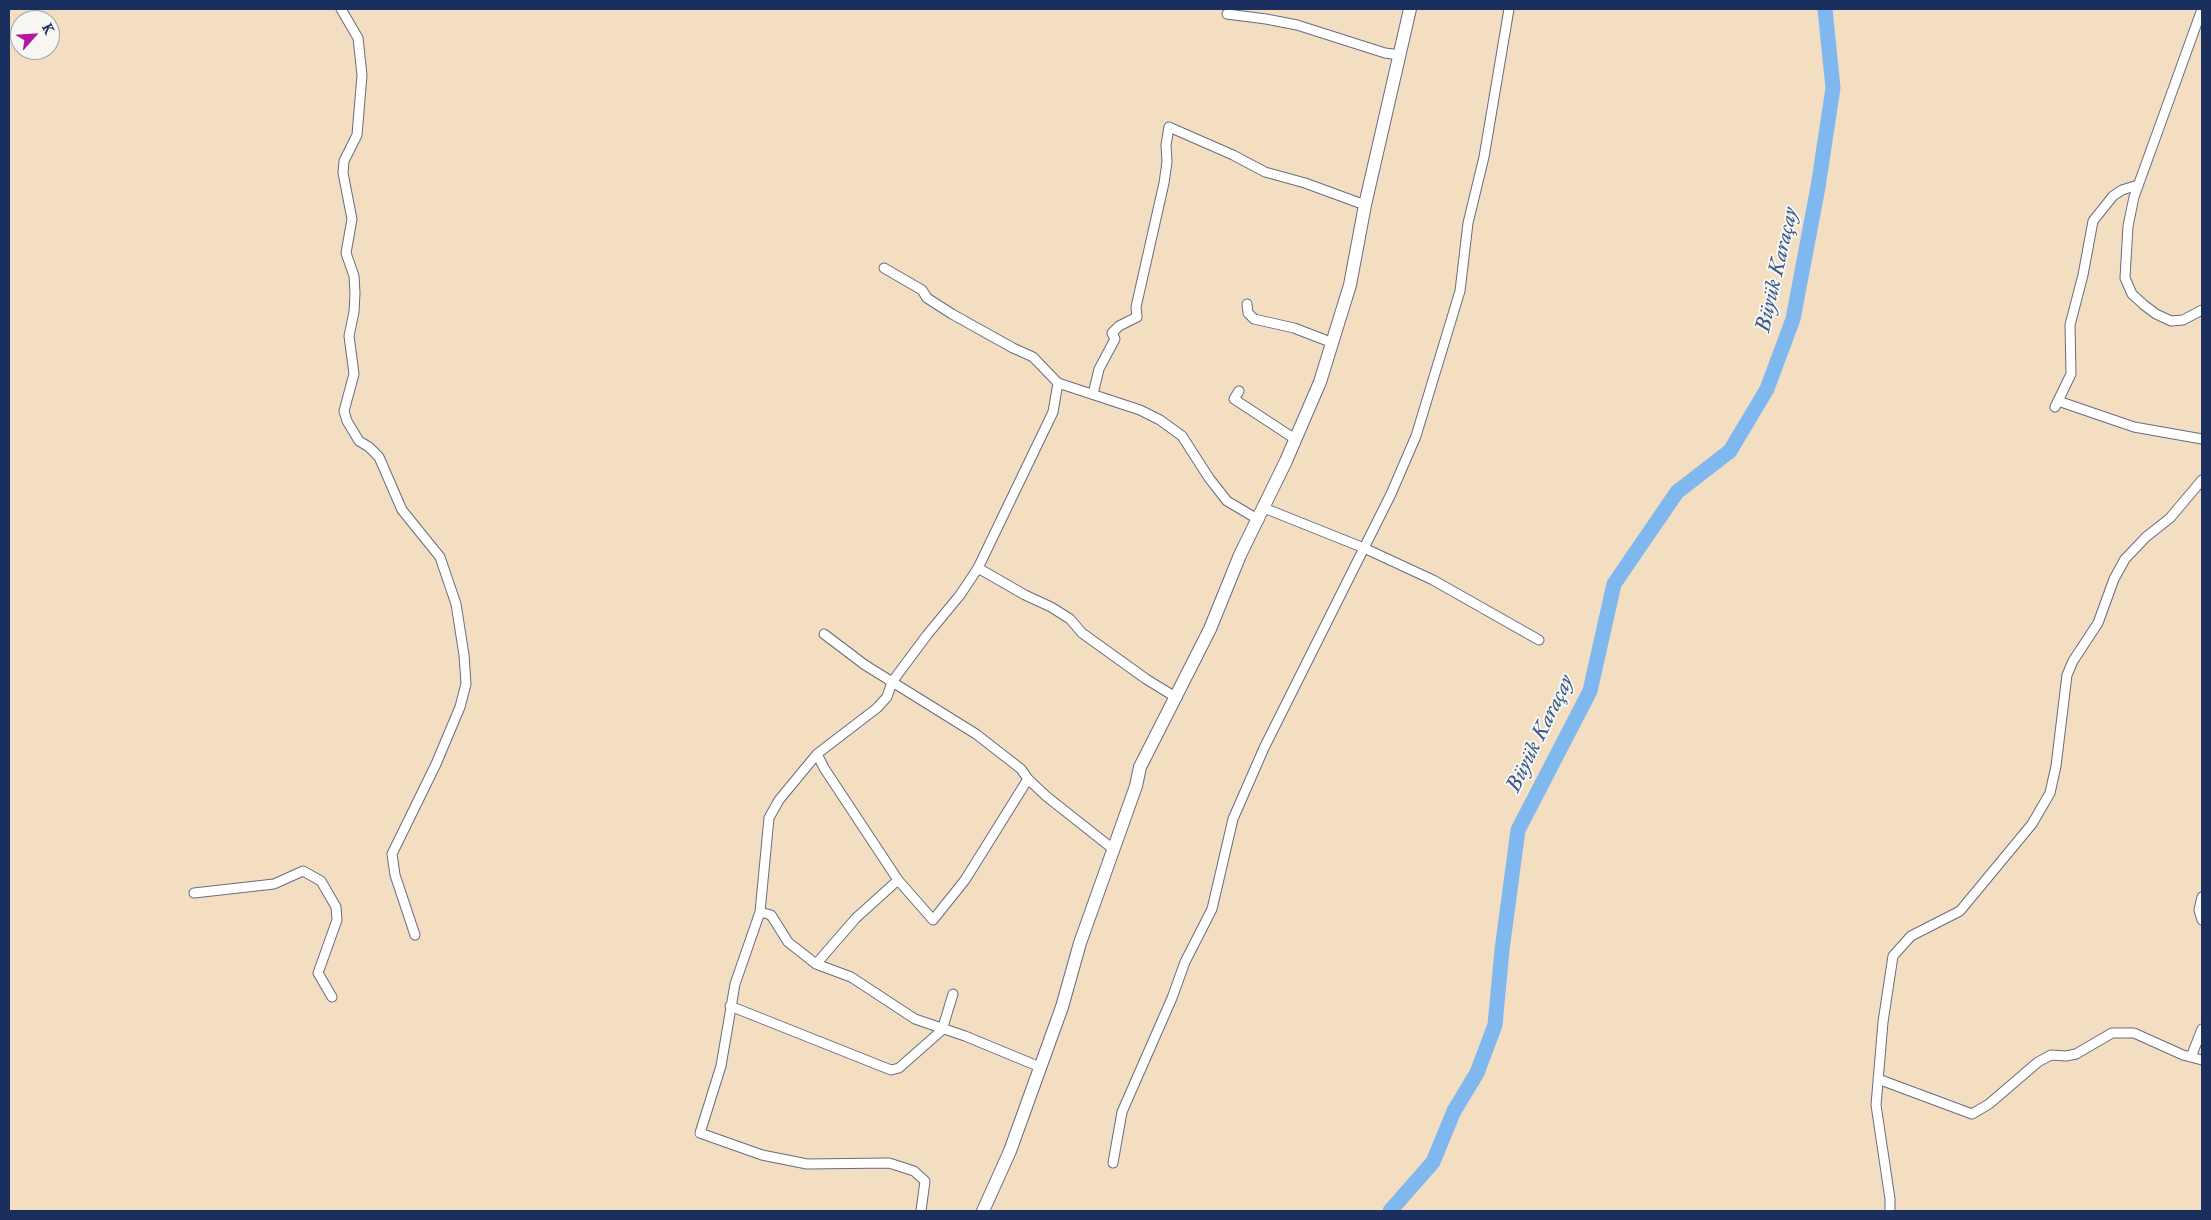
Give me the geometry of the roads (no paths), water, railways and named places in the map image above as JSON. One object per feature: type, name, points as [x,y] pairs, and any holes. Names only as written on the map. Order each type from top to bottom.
[{"type":"street","points":[[341,9],[358,38],[362,75],[358,135],[344,160],[343,174],[352,219],[346,253],[354,276],[355,294],[354,312],[349,336],[354,374],[344,411],[347,422],[359,441],[369,447],[379,457],[402,510],[440,556],[456,604],[464,655],[466,684],[460,707],[436,764],[392,854],[395,875],[415,936]]},
{"type":"street","points":[[983,1211],[1010,1151],[1062,1007],[1094,901],[1136,786],[1140,767],[1177,698],[1210,629],[1240,554],[1261,514],[1320,382],[1350,284],[1365,205],[1410,9]]},
{"type":"street","points":[[1113,1163],[1122,1112],[1172,998],[1185,962],[1212,908],[1233,819],[1264,748],[1391,494],[1416,436],[1460,291],[1468,223],[1484,157],[1509,9]]},
{"type":"street","points":[[2202,9],[2138,186],[2128,226],[2125,253],[2125,278],[2132,294],[2156,314],[2171,320],[2183,320],[2202,310]]},
{"type":"street","points":[[1227,14],[1297,25],[1385,53],[1400,55]]},
{"type":"street","points":[[1094,394],[1099,369],[1115,339],[1112,333],[1119,326],[1137,317],[1136,307],[1164,183],[1167,162],[1166,144],[1169,128],[1233,155],[1265,172],[1305,183],[1365,205]]},
{"type":"street","points":[[2138,186],[2122,190],[2113,196],[2093,221],[2083,275],[2070,325],[2071,374],[2056,404],[2134,427],[2202,439]]},
{"type":"street","points":[[884,268],[922,290],[927,298],[952,314],[1012,348],[1034,357],[1058,383],[1140,410],[1171,427],[1182,436],[1208,478],[1227,501],[1364,548],[1433,580],[1539,640]]},
{"type":"street","points":[[1247,304],[1248,312],[1254,319],[1294,328],[1333,343]]},
{"type":"street","points":[[921,1211],[925,1181],[914,1172],[889,1163],[807,1164],[762,1155],[700,1133],[721,1066],[735,984],[760,912],[769,818],[779,800],[817,754],[877,708],[887,697],[892,682],[960,595],[978,568],[1053,412],[1058,383]]},
{"type":"street","points":[[1238,391],[1234,399],[1295,438]]},
{"type":"street","points":[[1890,1211],[1890,1199],[1876,1104],[1882,1022],[1893,956],[1911,936],[1960,911],[2032,824],[2050,793],[2056,766],[2067,675],[2073,661],[2098,623],[2114,579],[2125,559],[2146,537],[2170,518],[2202,480]]},
{"type":"street","points":[[978,568],[1024,596],[1051,607],[1070,619],[1082,633],[1146,679],[1177,698]]},
{"type":"street","points":[[824,634],[892,682],[976,734],[1021,769],[1028,779],[1113,849]]},
{"type":"street","points":[[817,754],[824,768],[898,880],[933,920],[964,880],[1028,779]]},
{"type":"street","points":[[194,893],[274,884],[303,871],[321,881],[336,907],[337,920],[318,973],[332,997]]},
{"type":"street","points":[[816,964],[856,918],[898,880]]},
{"type":"street","points":[[2202,898],[2199,910],[2202,920]]},
{"type":"street","points":[[760,912],[770,915],[788,942],[816,964],[850,977],[915,1019],[942,1030],[964,1036],[1040,1067]]},
{"type":"street","points":[[730,1006],[891,1070],[900,1068],[942,1030],[953,994]]},
{"type":"street","points":[[2191,1057],[2202,1029]]},
{"type":"street","points":[[1878,1080],[1972,1114],[1989,1104],[2038,1062],[2050,1055],[2066,1056],[2076,1054],[2112,1033],[2134,1033],[2202,1060]]},
{"type":"waterway","name":"Büyük Karaçay","points":[[1390,1211],[1433,1162],[1454,1111],[1477,1073],[1495,1025],[1502,950],[1518,830],[1590,691],[1614,584],[1677,492],[1730,451],[1767,389],[1793,319],[1818,187],[1833,88],[1825,9]]}]
